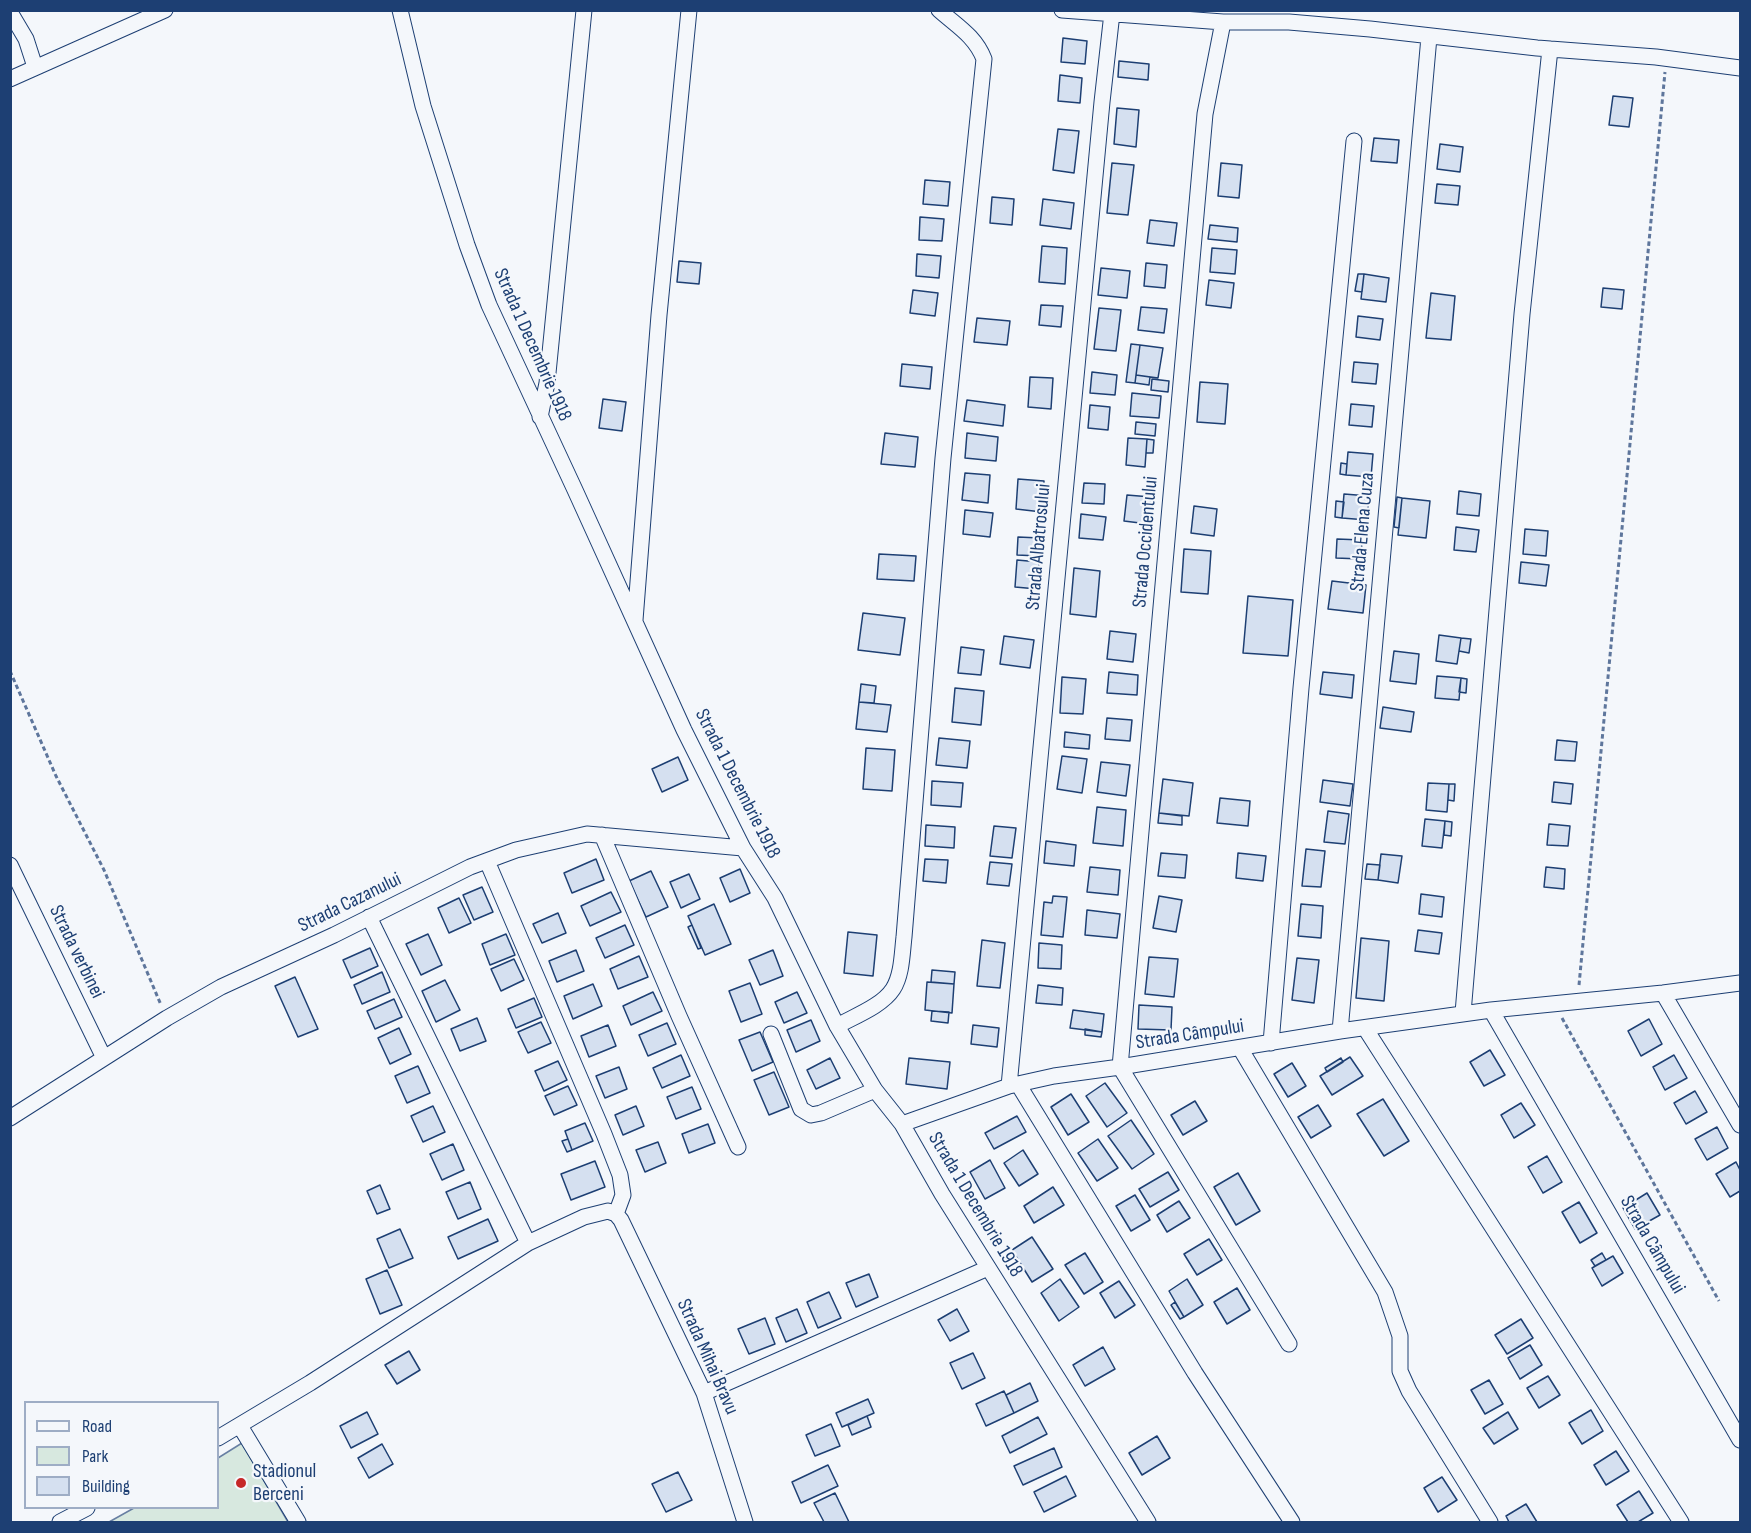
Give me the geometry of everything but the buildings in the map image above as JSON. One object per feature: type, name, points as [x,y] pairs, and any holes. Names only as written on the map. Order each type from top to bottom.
[{"type":"street","points":[[10,79],[165,10]]},
{"type":"street","name":"Strada 1 Decembrie 1918","points":[[400,10],[423,106],[467,245],[489,305],[684,730],[743,848],[775,898],[837,1026],[875,1090],[902,1124],[942,1194],[1148,1522]]},
{"type":"street","points":[[540,417],[547,383],[584,10]]},
{"type":"street","points":[[634,624],[659,315],[689,10]]},
{"type":"street","points":[[837,1026],[885,998],[894,988],[899,972],[904,937],[944,446],[984,59],[979,46],[970,35],[939,10]]},
{"type":"street","points":[[1062,10],[1223,22],[1288,22],[1370,29],[1550,49],[1666,58],[1740,68]]},
{"type":"street","points":[[10,12],[26,39],[35,67]]},
{"type":"street","name":"Strada Albatrosului","points":[[1013,1085],[1104,80],[1112,13]]},
{"type":"street","name":"Strada Occidentului","points":[[1120,1067],[1205,114],[1223,22]]},
{"type":"street","name":"Strada Elena Cuza","points":[[1340,1031],[1429,37]]},
{"type":"street","points":[[1463,1014],[1522,314],[1550,49]]},
{"type":"street","points":[[1271,1043],[1302,676],[1354,141]]},
{"type":"street","name":"Strada Cazanului","points":[[10,1118],[167,1018],[221,987],[334,935],[470,867],[516,850],[587,834],[743,848]]},
{"type":"street","points":[[602,834],[679,1016],[738,1147]]},
{"type":"street","points":[[219,1437],[310,1383],[528,1243],[584,1217],[608,1211],[616,1214],[622,1195],[620,1175],[487,861]]},
{"type":"street","name":"Strada verbinei","points":[[10,865],[104,1058]]},
{"type":"street","points":[[369,917],[528,1243]]},
{"type":"street","name":"Strada Câmpului","points":[[902,1124],[1013,1085],[1054,1076],[1491,1010],[1740,983]]},
{"type":"street","points":[[1663,993],[1740,1125]]},
{"type":"street","name":"Strada Câmpului","points":[[1491,1010],[1740,1440]]},
{"type":"street","points":[[1365,1028],[1681,1522]]},
{"type":"street","points":[[771,1034],[801,1108],[811,1115],[875,1090]]},
{"type":"street","points":[[1240,1048],[1385,1292],[1400,1336],[1400,1371],[1490,1522]]},
{"type":"street","points":[[1120,1067],[1289,1344]]},
{"type":"street","points":[[1013,1085],[1292,1522]]},
{"type":"street","name":"Strada Mihai Bravu","points":[[616,1214],[626,1229],[704,1393],[745,1522]]},
{"type":"street","points":[[704,1393],[988,1268]]},
{"type":"street","points":[[240,1426],[298,1522]]},
{"type":"street","points":[[60,1522],[85,1509]]},
{"type":"path","points":[[1577,1001],[1666,58]]},
{"type":"path","points":[[10,671],[56,776],[104,870],[167,1018]]},
{"type":"path","points":[[1554,1004],[1719,1302]]},
{"type":"green space","name":"Stadionul Berceni","points":[[242,1443],[288,1522],[109,1522],[132,1509],[219,1509],[219,1457]]},
{"type":"place","name":"Stadionul Berceni","points":[[241,1483]]}]
